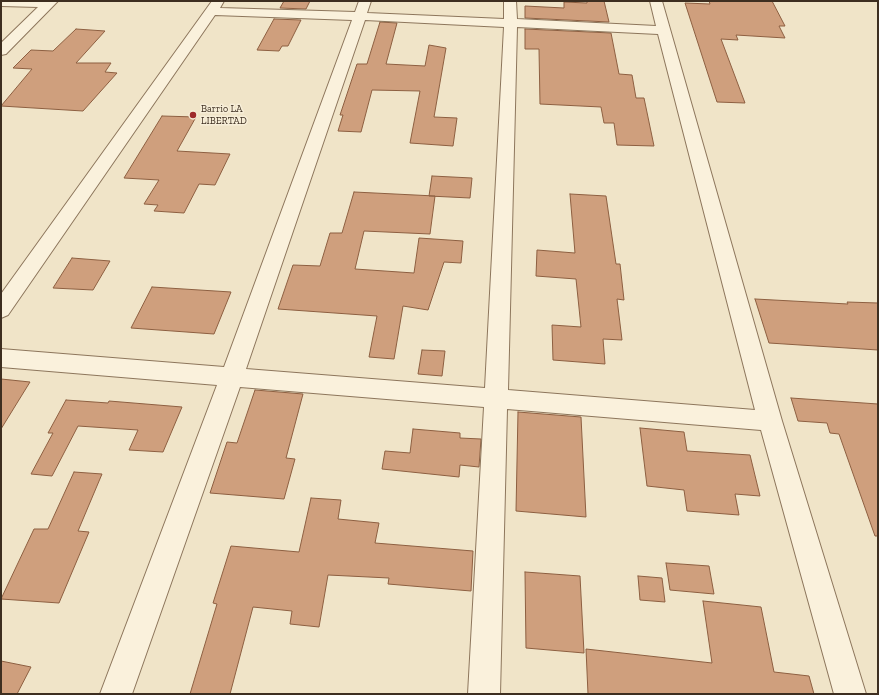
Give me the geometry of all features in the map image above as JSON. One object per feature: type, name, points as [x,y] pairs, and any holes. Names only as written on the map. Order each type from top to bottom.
[{"type":"street","points":[[484,694],[511,24],[510,1]]},
{"type":"street","points":[[656,1],[770,421],[850,694]]},
{"type":"street","points":[[1,2],[50,3]]},
{"type":"street","points":[[1,51],[50,3]]},
{"type":"street","points":[[1,310],[214,6],[362,8],[511,24],[664,30]]},
{"type":"street","points":[[116,694],[232,376],[362,8]]},
{"type":"street","points":[[1,358],[496,397],[770,421]]},
{"type":"building","points":[[284,1],[310,1],[306,9],[280,8]]},
{"type":"building","points":[[587,1],[604,1],[609,22],[525,18],[525,6],[564,8],[564,2],[587,3]]},
{"type":"building","points":[[709,1],[772,1],[785,26],[779,26],[785,38],[736,35],[738,40],[721,39],[745,103],[717,102],[685,3],[710,4]]},
{"type":"building","points":[[274,19],[301,20],[288,46],[282,46],[279,51],[257,50]]},
{"type":"building","points":[[380,22],[397,23],[386,64],[425,66],[429,45],[446,48],[434,117],[457,118],[453,146],[410,143],[420,91],[372,90],[361,132],[338,131],[343,115],[340,115],[357,64],[367,64]]},
{"type":"building","points":[[76,29],[105,31],[76,63],[111,63],[105,72],[117,73],[83,111],[1,106],[32,69],[13,68],[31,50],[53,51]]},
{"type":"building","points":[[525,29],[611,33],[619,74],[632,75],[636,98],[644,98],[654,146],[617,145],[614,123],[604,123],[601,107],[540,104],[539,49],[525,49]]},
{"type":"building","points":[[162,116],[196,117],[177,151],[230,154],[215,185],[199,184],[184,213],[154,211],[158,205],[144,204],[159,180],[124,178]]},
{"type":"building","points":[[432,176],[472,178],[470,198],[429,196]]},
{"type":"building","points":[[354,192],[435,196],[430,234],[364,231],[355,269],[414,273],[419,238],[463,241],[461,263],[444,262],[428,310],[403,306],[394,359],[369,357],[377,316],[278,309],[293,265],[320,266],[330,233],[342,233]]},
{"type":"building","points":[[570,194],[606,196],[616,264],[620,264],[624,300],[617,299],[622,340],[603,339],[605,364],[553,360],[552,325],[581,327],[576,279],[536,276],[537,250],[575,253]]},
{"type":"building","points":[[72,258],[110,261],[93,290],[53,288]]},
{"type":"building","points":[[152,287],[231,292],[214,334],[131,328]]},
{"type":"building","points":[[755,299],[848,304],[847,302],[878,303],[878,350],[769,343]]},
{"type":"building","points":[[422,350],[445,351],[442,376],[418,374]]},
{"type":"building","points":[[1,379],[30,382],[1,429]]},
{"type":"building","points":[[255,390],[303,394],[286,458],[295,459],[284,499],[210,493],[227,442],[237,443]]},
{"type":"building","points":[[791,398],[878,404],[878,536],[875,536],[839,434],[830,433],[827,423],[798,421]]},
{"type":"building","points":[[66,400],[108,403],[109,401],[182,407],[163,452],[129,450],[138,430],[78,426],[52,476],[31,474],[53,433],[48,433]]},
{"type":"building","points":[[518,412],[581,417],[586,517],[516,511]]},
{"type":"building","points":[[640,428],[684,432],[687,451],[750,455],[760,496],[735,494],[739,515],[687,511],[684,490],[647,486]]},
{"type":"building","points":[[413,429],[460,433],[460,438],[481,439],[479,467],[460,465],[459,477],[382,469],[385,451],[410,453]]},
{"type":"building","points":[[74,472],[102,474],[78,531],[89,532],[59,603],[1,599],[34,529],[48,529]]},
{"type":"building","points":[[311,498],[341,500],[338,519],[379,523],[375,543],[473,551],[471,591],[388,584],[389,578],[328,575],[319,627],[290,624],[292,611],[253,607],[230,694],[190,694],[217,604],[213,603],[231,546],[299,552]]},
{"type":"building","points":[[666,563],[709,566],[714,594],[670,590]]},
{"type":"building","points":[[525,572],[580,576],[584,653],[526,648]]},
{"type":"building","points":[[638,576],[662,578],[665,602],[640,600]]},
{"type":"building","points":[[703,601],[761,607],[774,672],[809,676],[814,694],[588,694],[586,649],[712,663]]},
{"type":"building","points":[[1,661],[31,667],[17,694],[1,694]]},
{"type":"place","name":"Barrio LA LIBERTAD","points":[[193,115]]}]
